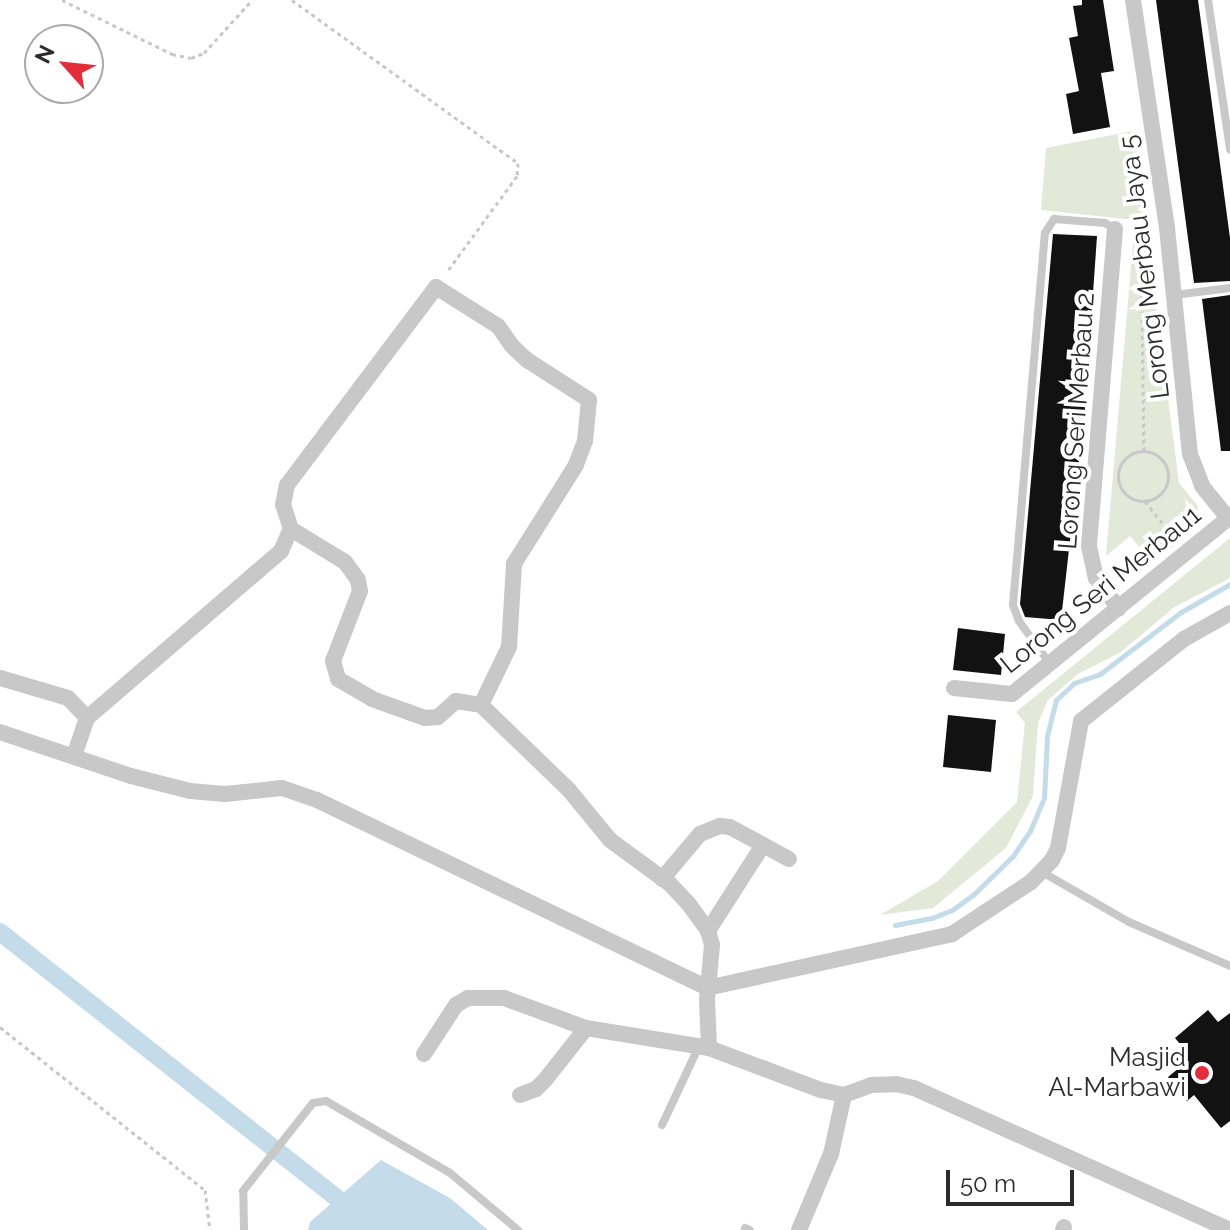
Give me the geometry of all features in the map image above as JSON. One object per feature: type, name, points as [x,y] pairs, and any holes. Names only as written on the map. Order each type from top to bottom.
[{"type":"street","name":"Lorong Merbau Jaya 5","points":[[1133,0],[1167,228],[1194,471],[1229,518]]},
{"type":"street","name":"Lorong Seri Merbau 2","points":[[1115,229],[1089,546],[1096,578],[1119,608]]},
{"type":"street","points":[[481,705],[509,647],[513,625],[514,564],[576,465],[585,441],[589,400],[527,360],[498,326],[436,287],[287,485],[283,505],[291,529],[345,562],[358,580],[360,591],[333,661],[334,674],[372,699],[425,718],[438,717],[456,701],[481,705],[569,790],[610,840],[688,903],[708,931],[712,945],[704,1047]]},
{"type":"street","name":"Lorong Seri Merbau1","points":[[954,688],[1012,694],[1229,518]]},
{"type":"street","points":[[74,756],[87,718],[281,551],[291,529]]},
{"type":"street","points":[[0,732],[131,776],[190,791],[225,794],[282,788],[317,800],[707,988],[952,934],[1042,872],[1058,848],[1081,721],[1184,639],[1230,613]]},
{"type":"street","points":[[0,678],[68,698],[87,718]]},
{"type":"street","points":[[662,879],[687,847],[710,828],[730,827],[789,859]]},
{"type":"street","points":[[708,931],[763,845]]},
{"type":"street","points":[[424,1054],[446,1016],[468,998],[504,998],[586,1028],[704,1047],[800,1084],[844,1095],[872,1085],[896,1084],[971,1113],[1230,1230]]},
{"type":"street","points":[[520,1095],[536,1089],[545,1080],[586,1028]]},
{"type":"street","points":[[799,1230],[831,1154],[844,1095]]},
{"type":"lane","points":[[1208,0],[1226,88],[1230,149]]},
{"type":"lane","points":[[1050,664],[1019,621],[1013,605],[1045,233],[1054,219],[1105,223],[1115,229]]},
{"type":"lane","points":[[1175,295],[1230,288]]},
{"type":"lane","points":[[1042,872],[1129,922],[1230,966]]},
{"type":"lane","points":[[662,1125],[704,1047]]},
{"type":"lane","points":[[244,1230],[243,1191],[313,1103],[326,1101],[450,1173],[518,1230]]},
{"type":"path","points":[[62,0],[172,54],[191,58],[204,53],[252,0]]},
{"type":"path","points":[[292,0],[518,163],[517,176],[436,287]]},
{"type":"path","points":[[1144,451],[1141,243],[1167,228]]},
{"type":"path","points":[[1145,501],[1159,495],[1168,475],[1158,455],[1144,451],[1128,456],[1118,477],[1130,497],[1145,501],[1187,553]]},
{"type":"path","points":[[0,1027],[205,1190],[210,1230]]},
{"type":"green space","points":[[1133,131],[1179,483],[1198,506],[1195,529],[1152,563],[1130,536],[1106,556],[1135,220],[1041,210],[1046,148]]},
{"type":"green space","points":[[1230,538],[1230,578],[1173,608],[1121,652],[1078,674],[1048,700],[1038,723],[1033,796],[1006,848],[933,908],[880,915],[938,881],[1017,802],[1025,723],[1016,712]]},
{"type":"water","points":[[381,1160],[450,1198],[488,1230],[308,1230],[310,1222]]},
{"type":"building","points":[[1082,0],[1103,0],[1114,71],[1101,73],[1110,127],[1073,134],[1066,94],[1079,91],[1069,38],[1078,36],[1073,6],[1082,5]]},
{"type":"building","points":[[1156,0],[1198,0],[1230,238],[1230,281],[1194,283]]},
{"type":"building","points":[[1053,234],[1097,236],[1085,408],[1061,620],[1025,617],[1020,604]]},
{"type":"building","points":[[1230,295],[1230,451],[1221,451],[1202,299]]},
{"type":"building","points":[[958,628],[1005,634],[1001,675],[953,670]]},
{"type":"building","points":[[948,715],[996,720],[991,772],[943,767]]},
{"type":"building","name":"Masjid Al-Marbawi","points":[[1208,1010],[1218,1022],[1230,1013],[1230,1121],[1221,1128],[1194,1095],[1187,1101],[1168,1077],[1179,1068],[1172,1060],[1185,1050],[1175,1038]]},
{"type":"waterway","points":[[895,925],[932,918],[952,910],[974,894],[1013,856],[1030,831],[1044,798],[1047,736],[1056,700],[1074,683],[1100,674],[1181,612],[1230,584]]},
{"type":"waterway","points":[[0,932],[378,1230]]},
{"type":"place","name":"Masjid Al-Marbawi","points":[[1202,1073]]}]
